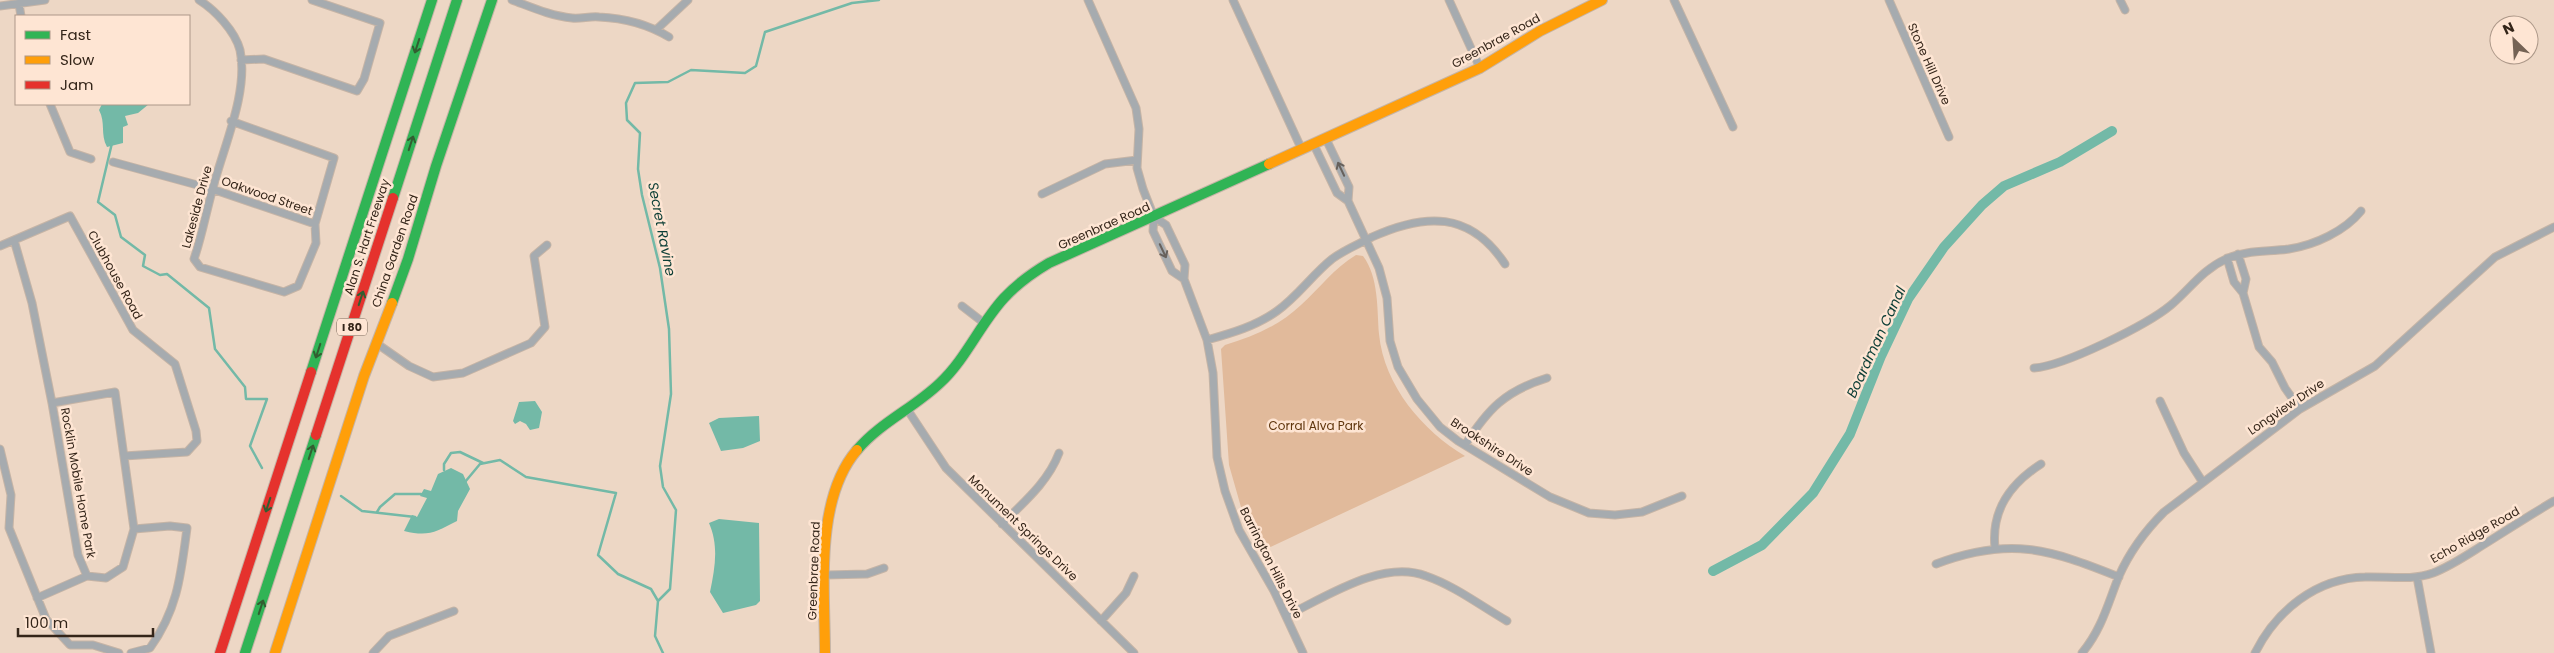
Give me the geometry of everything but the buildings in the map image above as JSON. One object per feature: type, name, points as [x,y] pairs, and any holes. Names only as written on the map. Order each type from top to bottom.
[{"type":"main road","name":"Alan S. Hart Freeway","points":[[220,653],[432,0]]},
{"type":"main road","name":"Alan S. Hart Freeway","points":[[246,653],[457,0]]},
{"type":"main road","name":"China Garden Road","points":[[275,653],[361,386],[408,259],[438,156],[492,0]]},
{"type":"main road","name":"Greenbrae Road","points":[[825,653],[829,513],[842,472],[855,452],[870,435],[943,382],[1006,294],[1033,272],[1480,68],[1540,30],[1602,0]]},
{"type":"street","points":[[0,6],[45,0]]},
{"type":"street","name":"Lakeside Drive","points":[[199,0],[224,22],[240,48],[242,75],[194,259],[200,266],[284,292],[298,286],[316,242],[315,224]]},
{"type":"street","points":[[240,60],[264,60],[357,91],[364,79],[380,23],[312,0]]},
{"type":"street","points":[[512,0],[549,14],[572,18],[599,16],[626,20],[656,29],[669,37]]},
{"type":"street","points":[[656,29],[688,0]]},
{"type":"street","points":[[1088,0],[1136,108],[1139,129],[1137,160],[1143,189],[1154,217]]},
{"type":"street","points":[[1233,0],[1302,150]]},
{"type":"street","points":[[1448,0],[1480,68]]},
{"type":"street","points":[[1674,0],[1733,126]]},
{"type":"street","name":"Stone Hill Drive","points":[[1889,0],[1949,137]]},
{"type":"street","points":[[2120,0],[2125,10]]},
{"type":"street","points":[[19,4],[21,15]]},
{"type":"street","points":[[50,105],[70,152],[91,159]]},
{"type":"street","points":[[231,121],[334,158],[315,224]]},
{"type":"street","name":"Brookshire Drive","points":[[1326,139],[1349,187],[1348,201],[1384,282],[1390,341],[1398,367],[1428,415],[1449,435],[1550,497],[1589,513],[1615,516],[1642,512],[1682,496]]},
{"type":"street","name":"Brookshire Drive","points":[[1314,145],[1337,193],[1348,201]]},
{"type":"street","points":[[1042,194],[1105,164],[1137,160]]},
{"type":"street","name":"Oakwood Street","points":[[113,162],[212,189],[315,224]]},
{"type":"street","points":[[2034,368],[2062,362],[2151,320],[2172,304],[2202,274],[2227,258],[2238,254],[2306,245],[2340,229],[2361,211]]},
{"type":"street","name":"Clubhouse Road","points":[[0,246],[70,216],[133,330],[175,364],[196,430],[197,441],[188,452],[124,456]]},
{"type":"street","name":"Barrington Hills Drive","points":[[1184,279],[1172,271],[1164,255],[1153,231],[1154,217],[1166,225],[1185,265],[1184,279],[1207,340],[1213,373],[1215,441],[1220,476],[1239,530],[1286,616],[1303,653]]},
{"type":"street","points":[[1207,340],[1243,329],[1276,312],[1334,258],[1392,228],[1416,221],[1449,222],[1474,232],[1486,240],[1505,264]]},
{"type":"street","name":"Longview Drive","points":[[2082,653],[2103,622],[2119,577],[2132,550],[2148,528],[2169,507],[2300,409],[2374,366],[2495,257],[2554,228]]},
{"type":"street","name":"Rocklin Mobile Home Park","points":[[14,240],[32,303],[52,403],[78,555],[87,576],[106,578],[123,567],[134,529],[115,392],[52,403]]},
{"type":"street","points":[[376,343],[409,366],[433,377],[463,373],[531,343],[545,327],[534,256],[547,245]]},
{"type":"street","points":[[2238,254],[2244,274],[2243,293]]},
{"type":"street","points":[[2227,258],[2232,277],[2243,293],[2259,347],[2272,362],[2285,388],[2300,409]]},
{"type":"street","points":[[2232,277],[2244,274]]},
{"type":"street","points":[[962,306],[984,323]]},
{"type":"street","points":[[1465,445],[1484,416],[1504,397],[1526,385],[1547,378]]},
{"type":"street","points":[[2160,401],[2184,453],[2202,481]]},
{"type":"street","name":"Monument Springs Drive","points":[[907,409],[946,468],[1134,653]]},
{"type":"street","points":[[0,449],[11,495],[8,528],[46,618],[70,645],[93,645],[119,653]]},
{"type":"street","points":[[1002,524],[1042,483],[1059,453]]},
{"type":"street","points":[[1995,548],[1996,520],[2006,496],[2021,478],[2041,464]]},
{"type":"street","name":"Echo Ridge Road","points":[[2255,653],[2266,633],[2288,607],[2312,592],[2353,578],[2417,577],[2446,567],[2554,501]]},
{"type":"street","points":[[131,653],[150,648],[165,627],[175,598],[187,528],[170,526],[134,529]]},
{"type":"street","points":[[1936,564],[1966,553],[1995,548],[2041,549],[2072,558],[2119,577]]},
{"type":"street","points":[[826,575],[867,574],[884,568]]},
{"type":"street","points":[[1286,616],[1375,575],[1406,571],[1435,579],[1507,621]]},
{"type":"street","points":[[37,598],[87,576]]},
{"type":"street","points":[[1101,621],[1126,594],[1134,576]]},
{"type":"street","points":[[2417,577],[2430,653]]},
{"type":"street","points":[[373,653],[389,636],[454,611]]},
{"type":"green space","name":"Corral Alva Park","points":[[1356,255],[1363,256],[1372,274],[1375,284],[1382,353],[1397,389],[1408,405],[1435,434],[1465,456],[1262,551],[1243,514],[1229,465],[1221,349],[1225,345],[1256,334],[1284,319],[1334,272]]},
{"type":"water","points":[[102,105],[148,105],[138,113],[125,116],[128,125],[123,127],[123,143],[107,147],[99,110]]},
{"type":"water","points":[[535,401],[542,412],[539,428],[530,430],[526,424],[520,421],[515,424],[513,421],[519,402]]},
{"type":"water","points":[[759,416],[760,441],[743,448],[721,451],[709,423],[719,418]]},
{"type":"water","points":[[451,468],[463,474],[470,489],[458,511],[457,521],[432,532],[420,534],[404,531],[412,515],[417,517],[427,498],[420,496],[424,489],[431,491],[438,474]]},
{"type":"water","points":[[719,519],[759,523],[760,601],[756,605],[723,613],[710,592],[715,566],[715,549],[709,523]]},
{"type":"waterway","name":"Secret Ravine","points":[[663,653],[655,636],[658,601],[670,589],[676,510],[663,487],[660,466],[671,394],[669,329],[660,268],[642,195],[638,169],[640,133],[627,120],[626,103],[635,83],[668,82],[691,70],[745,73],[756,66],[765,32],[852,3],[879,0]]},
{"type":"waterway","name":"Boardman Canal","points":[[1713,571],[1762,545],[1813,493],[1850,434],[1881,356],[1908,299],[1944,247],[1982,205],[2004,186],[2060,162],[2112,131]]},
{"type":"waterway","points":[[112,143],[98,202],[115,215],[121,237],[145,255],[143,266],[160,275],[167,274],[209,308],[215,349],[245,387],[246,399],[267,399],[250,446],[262,468]]},
{"type":"waterway","points":[[444,470],[444,464],[451,453],[460,452],[483,463]]},
{"type":"waterway","points":[[465,482],[480,464],[500,460],[526,477],[616,493],[598,555],[618,574],[651,589],[658,601]]},
{"type":"waterway","points":[[377,512],[395,494],[421,494]]},
{"type":"waterway","points":[[341,496],[362,511],[415,517]]},
{"type":"traffic: fast","points":[[311,372],[432,0]]},
{"type":"traffic: fast","points":[[393,198],[457,0]]},
{"type":"traffic: fast","points":[[392,303],[492,0]]},
{"type":"traffic: fast","points":[[857,450],[876,431],[930,392],[949,374],[995,308],[1019,283],[1049,263],[1269,164]]},
{"type":"traffic: fast","points":[[245,653],[316,435]]},
{"type":"traffic: slow","points":[[1269,164],[1480,68],[1540,31],[1602,0]]},
{"type":"traffic: slow","points":[[275,653],[364,376],[392,303]]},
{"type":"traffic: slow","points":[[825,653],[824,575],[828,520],[834,494],[843,471],[857,450]]},
{"type":"traffic: jam","points":[[316,435],[393,198]]},
{"type":"traffic: jam","points":[[220,653],[311,372]]}]
